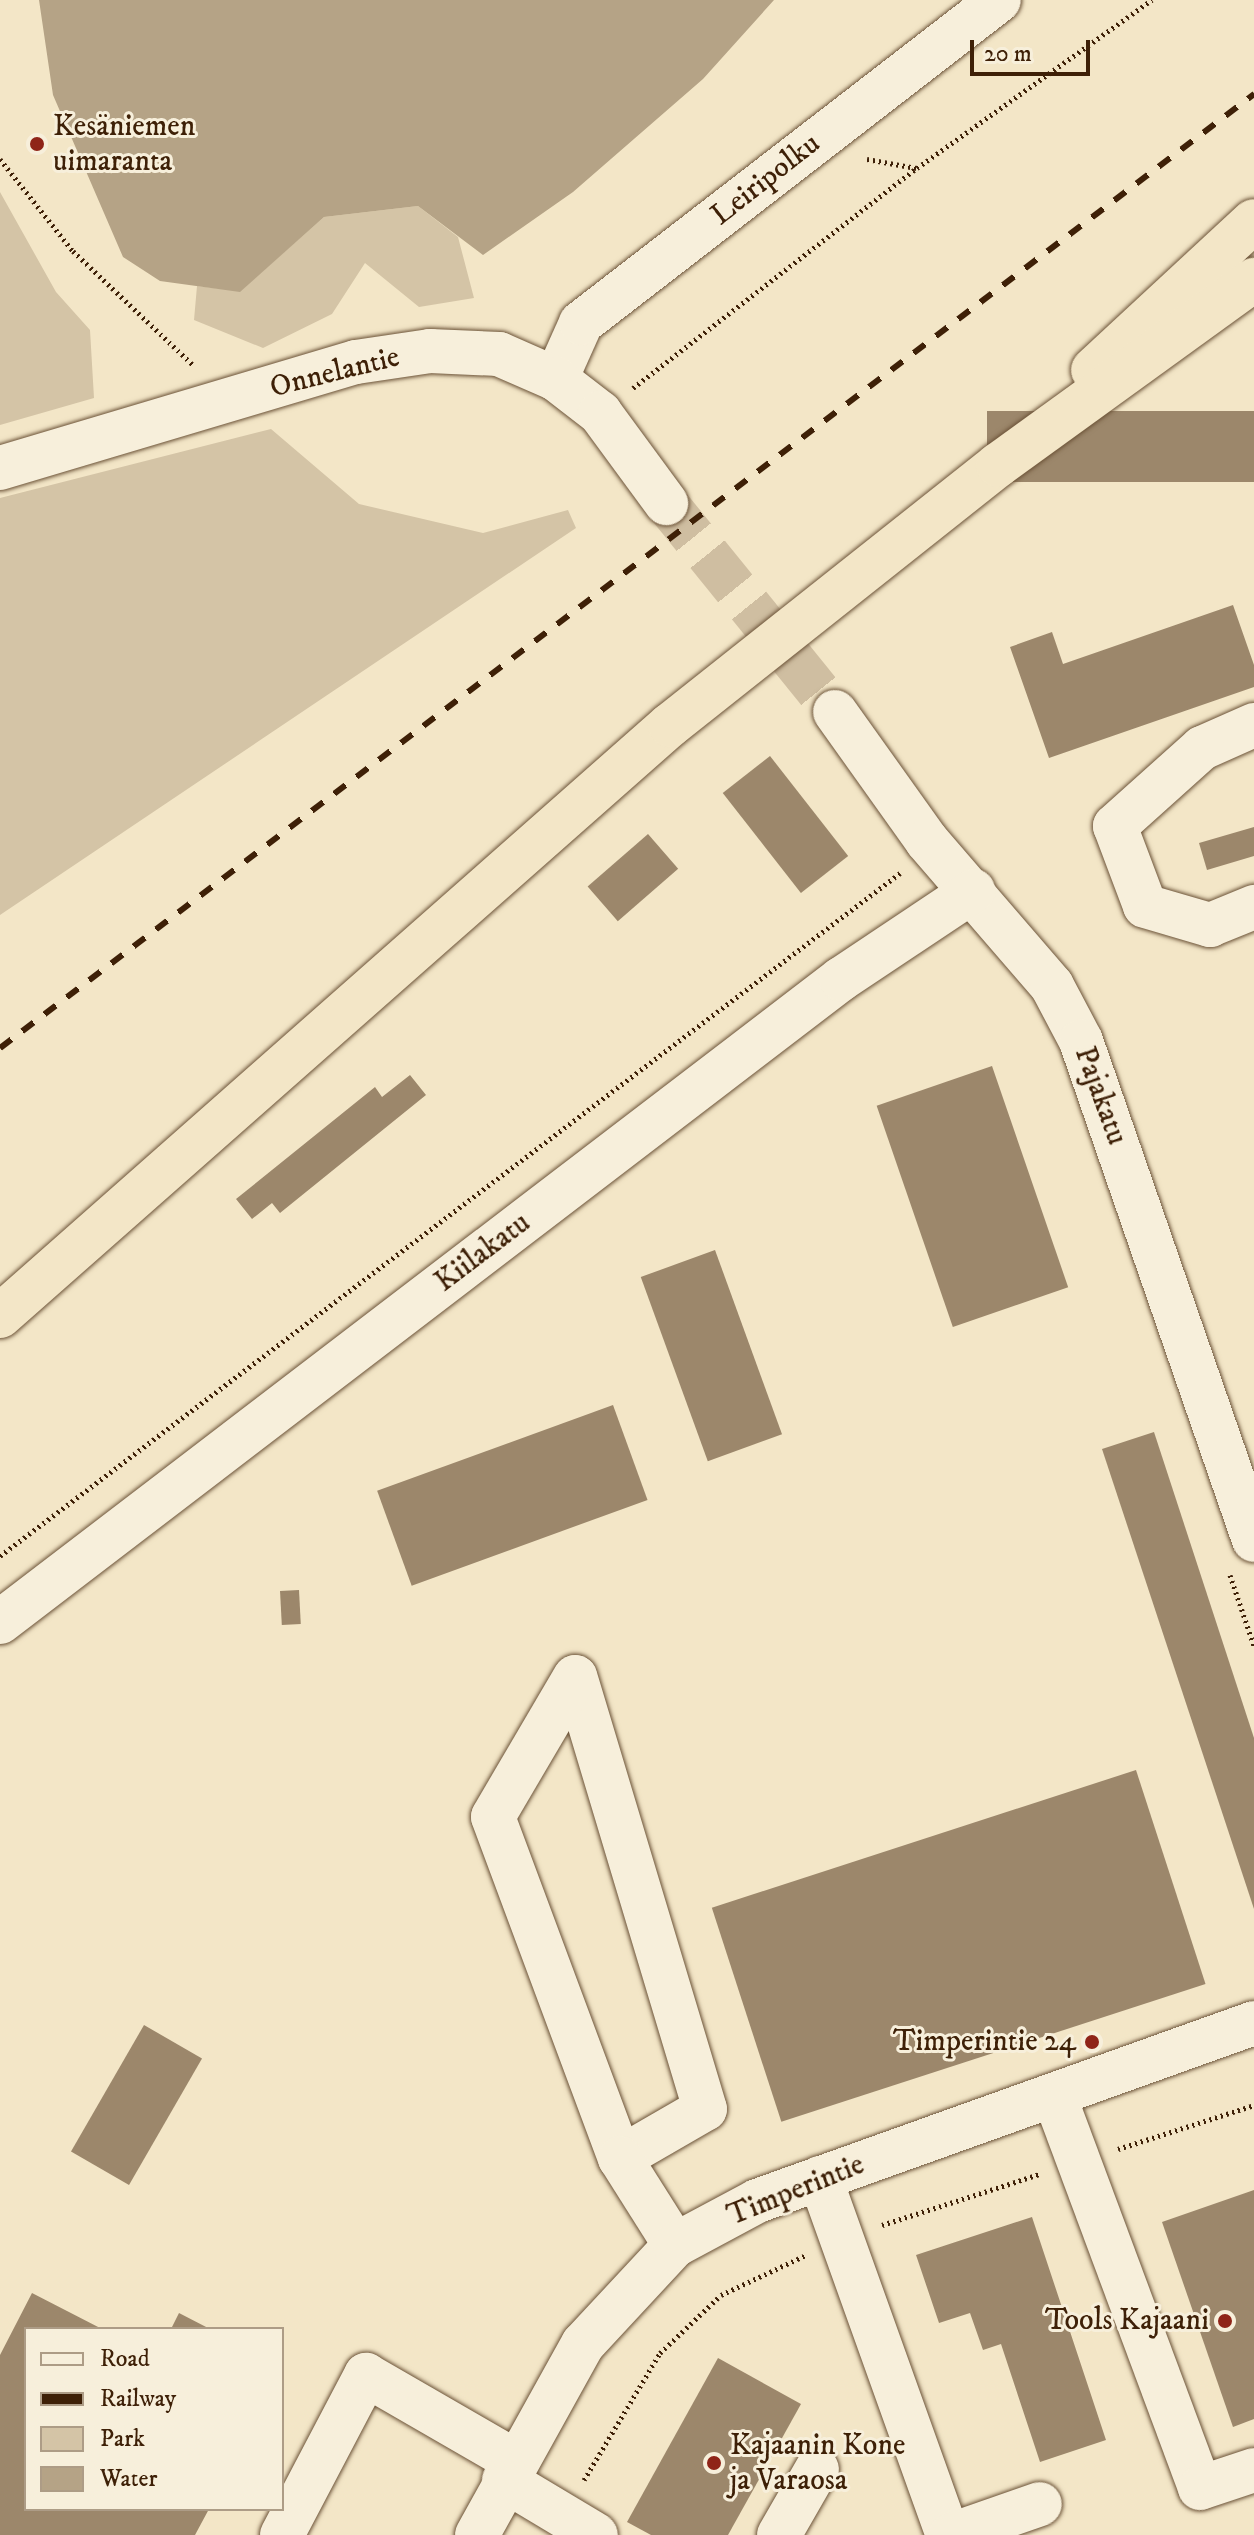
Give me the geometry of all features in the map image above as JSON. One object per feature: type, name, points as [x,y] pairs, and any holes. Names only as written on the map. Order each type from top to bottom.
[{"type":"highway","points":[[998,465],[1177,286],[1254,221]]},
{"type":"highway","points":[[0,1316],[670,725],[998,465],[1254,280]]},
{"type":"street","name":"Leiripolku","points":[[556,379],[581,323],[999,0]]},
{"type":"street","name":"Onnelantie","points":[[0,468],[356,362],[430,351],[499,354],[556,379],[600,413],[666,503]]},
{"type":"street","name":"Pajakatu","points":[[835,712],[927,841],[1052,986],[1081,1041],[1254,1540]]},
{"type":"street","points":[[1254,725],[1202,748],[1115,826],[1145,906],[1210,925],[1254,907]]},
{"type":"street","name":"Kiilakatu","points":[[0,1622],[841,979],[973,891]]},
{"type":"street","points":[[620,2158],[705,2109],[575,1677],[493,1817],[620,2158],[675,2245]]},
{"type":"street","name":"Timperintie","points":[[477,2535],[583,2344],[675,2245],[757,2201],[1254,2023]]},
{"type":"street","points":[[1054,2095],[1200,2488],[1254,2470]]},
{"type":"street","points":[[820,2178],[950,2535],[1040,2504]]},
{"type":"street","points":[[282,2535],[366,2375],[510,2471],[596,2535]]},
{"type":"street","points":[[779,2535],[817,2469]]},
{"type":"path","points":[[600,413],[917,168],[1152,0]]},
{"type":"path","points":[[0,159],[73,251],[189,362],[244,396]]},
{"type":"path","points":[[867,159],[917,168]]},
{"type":"path","points":[[0,1556],[798,947],[893,881],[927,841]]},
{"type":"green space","points":[[0,192],[56,292],[90,330],[94,398],[0,425]]},
{"type":"green space","points":[[418,206],[458,237],[474,298],[419,307],[365,263],[332,314],[263,348],[194,320],[197,286],[240,291],[324,217]]},
{"type":"green space","points":[[271,429],[359,504],[483,533],[568,510],[576,528],[0,915],[0,498]]},
{"type":"water","points":[[39,0],[774,0],[703,79],[573,192],[483,255],[418,206],[324,217],[240,292],[160,281],[123,257],[53,95]]},
{"type":"building","points":[[987,411],[1254,411],[1254,482],[987,482]]},
{"type":"building","points":[[1233,605],[1254,665],[1254,687],[1049,758],[1010,647],[1052,632],[1063,664]]},
{"type":"building","points":[[770,756],[848,856],[801,893],[723,793]]},
{"type":"building","points":[[1254,827],[1254,856],[1207,870],[1199,843]]},
{"type":"building","points":[[648,834],[678,869],[618,921],[588,886]]},
{"type":"building","points":[[992,1066],[1068,1287],[953,1327],[877,1106]]},
{"type":"building","points":[[410,1075],[426,1095],[280,1213],[272,1203],[252,1219],[236,1199],[375,1087],[382,1097]]},
{"type":"building","points":[[715,1250],[782,1434],[708,1461],[641,1277]]},
{"type":"building","points":[[613,1405],[648,1500],[412,1586],[377,1491]]},
{"type":"building","points":[[1154,1432],[1254,1738],[1254,1909],[1102,1449]]},
{"type":"building","points":[[299,1590],[301,1624],[282,1625],[280,1591]]},
{"type":"building","points":[[1136,1770],[1206,1984],[781,2122],[712,1908]]},
{"type":"building","points":[[144,2025],[202,2058],[129,2185],[71,2151]]},
{"type":"building","name":"Tools Kajaani","points":[[1254,2190],[1254,2419],[1233,2427],[1162,2222]]},
{"type":"building","points":[[1032,2217],[1106,2440],[1040,2462],[1001,2344],[983,2350],[970,2313],[939,2323],[916,2255]]},
{"type":"building","points":[[32,2293],[98,2327],[24,2327],[24,2511],[208,2511],[195,2535],[0,2535],[0,2355]]},
{"type":"building","points":[[179,2313],[206,2327],[172,2327]]},
{"type":"building","name":"Kajaanin Kone ja Varaosa","points":[[718,2358],[801,2404],[728,2535],[651,2535],[627,2522]]},
{"type":"tunnel","points":[[666,503],[835,712]]},
{"type":"railway","points":[[0,1048],[1254,94]]},
{"type":"place","name":"Kesäniemen uimaranta","points":[[37,144]]},
{"type":"place","name":"Timperintie 24","points":[[1092,2042]]},
{"type":"place","name":"Tools Kajaani","points":[[1225,2321]]},
{"type":"place","name":"Kajaanin Kone ja Varaosa","points":[[714,2463]]}]
